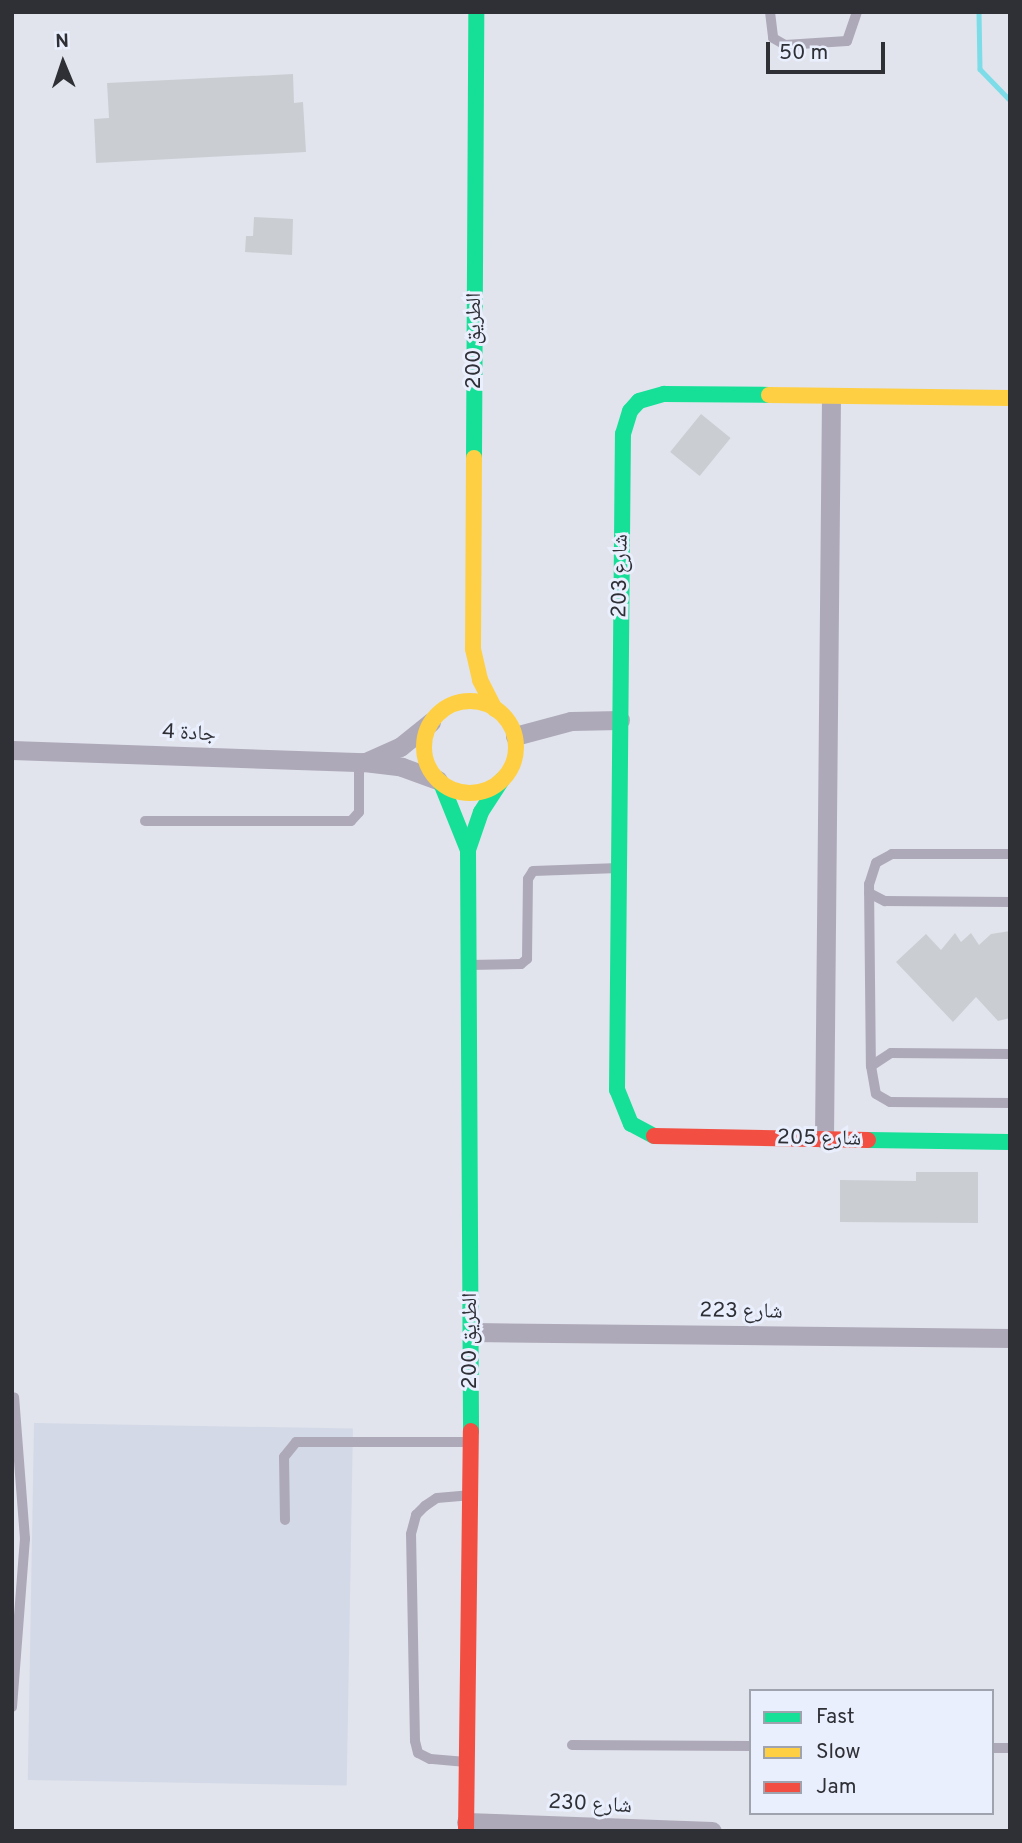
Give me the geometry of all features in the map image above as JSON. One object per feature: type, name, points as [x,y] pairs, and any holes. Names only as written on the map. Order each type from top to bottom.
[{"type":"main road","name":"الطريق 200","points":[[476,12],[474,649],[480,680],[495,709]]},
{"type":"main road","name":"الطريق 200","points":[[477,34],[487,12]]},
{"type":"main road","name":"شارع 203","points":[[631,1124],[617,1090],[623,434],[630,411],[639,401],[664,394],[1010,398]]},
{"type":"main road","name":"الطريق 200","points":[[438,716],[462,680],[474,649]]},
{"type":"main road","points":[[464,702],[495,709],[515,736],[514,759],[503,779],[494,787],[470,793],[439,781],[424,752],[438,716],[464,702]]},
{"type":"main road","name":"الطريق 200","points":[[466,1826],[472,1332],[468,850],[481,813],[503,779]]},
{"type":"main road","name":"الطريق 200","points":[[439,781],[468,850]]},
{"type":"main road","name":"شارع 205","points":[[631,1124],[661,1136],[1010,1142]]},
{"type":"street","points":[[824,1139],[831,397]]},
{"type":"street","name":"جادة 4","points":[[362,762],[400,747],[438,716]]},
{"type":"street","points":[[515,736],[571,721],[620,720]]},
{"type":"street","name":"جادة 4","points":[[12,750],[362,762],[402,767],[439,781]]},
{"type":"street","name":"شارع 223","points":[[472,1332],[1010,1338]]},
{"type":"street","name":"شارع 230","points":[[466,1826],[712,1831]]},
{"type":"lane","points":[[770,12],[773,38],[785,45],[847,41],[857,12]]},
{"type":"lane","points":[[145,821],[351,821],[359,812],[362,762]]},
{"type":"lane","points":[[1010,854],[892,854],[872,869],[869,893],[870,1066],[873,1090],[885,1101],[1010,1103]]},
{"type":"lane","points":[[469,965],[521,964],[527,959],[528,879],[533,871],[619,868]]},
{"type":"lane","points":[[869,893],[884,901],[1010,902]]},
{"type":"lane","points":[[870,1066],[891,1053],[1010,1054]]},
{"type":"lane","points":[[12,1707],[25,1539],[14,1397]]},
{"type":"lane","points":[[285,1520],[284,1457],[292,1444],[471,1443]]},
{"type":"lane","points":[[467,1762],[430,1759],[418,1753],[415,1741],[411,1534],[425,1506],[437,1498],[470,1495]]},
{"type":"lane","points":[[572,1745],[749,1746]]},
{"type":"shaded area","points":[[34,1423],[353,1429],[347,1786],[28,1780]]},
{"type":"building","points":[[293,74],[294,103],[303,102],[306,152],[96,163],[94,119],[109,118],[107,83]]},
{"type":"building","points":[[254,217],[293,219],[292,255],[245,252],[246,236],[253,236]]},
{"type":"building","points":[[701,414],[731,438],[700,476],[670,452]]},
{"type":"building","points":[[1010,931],[1010,1018],[998,1021],[976,997],[953,1022],[896,962],[926,934],[941,950],[955,933],[961,942],[971,933],[979,945],[991,934]]},
{"type":"building","points":[[916,1172],[978,1172],[978,1223],[840,1222],[840,1180],[916,1181]]},
{"type":"waterway","points":[[979,12],[980,69],[1010,100]]},
{"type":"traffic: fast","points":[[474,458],[476,12]]},
{"type":"traffic: fast","points":[[654,1136],[631,1124],[617,1090],[623,434],[630,411],[639,401],[664,394],[769,395]]},
{"type":"traffic: fast","points":[[468,850],[481,812],[502,780]]},
{"type":"traffic: fast","points":[[441,783],[468,850],[471,1431]]},
{"type":"traffic: fast","points":[[868,1140],[1010,1142]]},
{"type":"traffic: slow","points":[[769,395],[1010,398]]},
{"type":"traffic: slow","points":[[474,458],[473,649],[480,680],[495,709]]},
{"type":"traffic: slow","points":[[470,701],[488,705],[502,715],[512,729],[516,747],[512,765],[502,779],[488,789],[470,793],[452,789],[438,779],[428,765],[424,747],[428,729],[438,715],[452,705],[470,701]]},
{"type":"traffic: jam","points":[[654,1136],[868,1140]]},
{"type":"traffic: jam","points":[[466,1831],[471,1431]]}]
